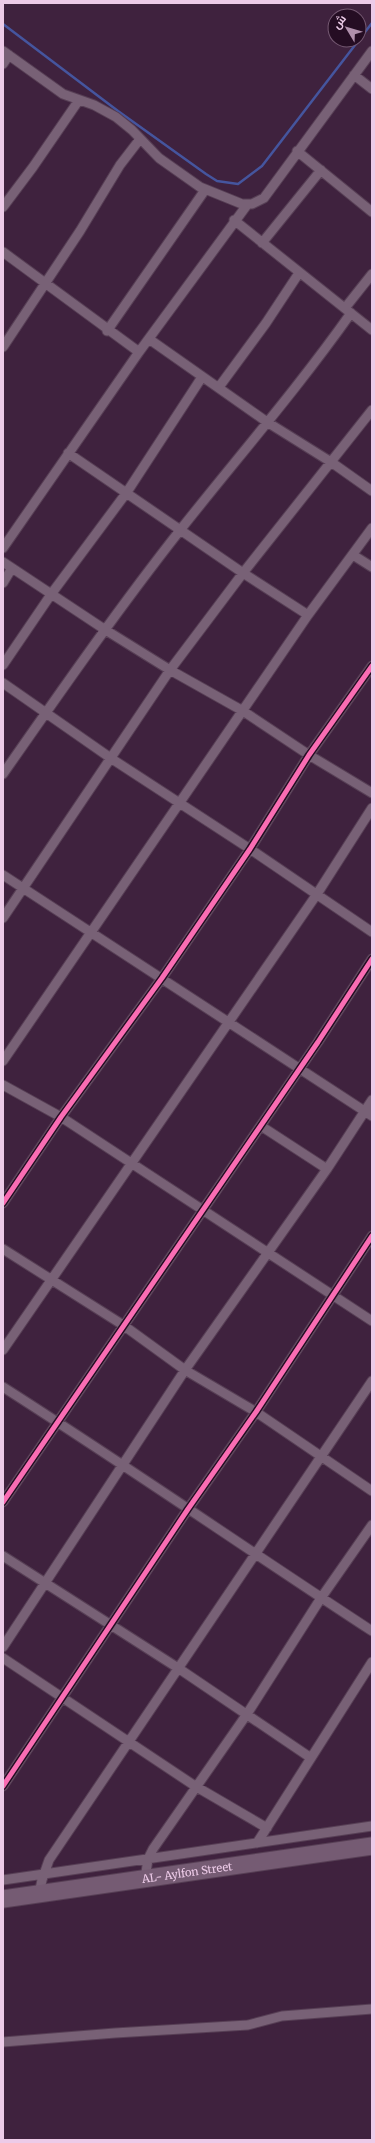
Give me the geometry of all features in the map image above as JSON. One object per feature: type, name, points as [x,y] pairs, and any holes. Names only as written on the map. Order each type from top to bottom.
[{"type":"highway","name":"AL- Aylfon Street","points":[[3,1899],[372,1846]]},
{"type":"street","points":[[3,64],[6,53],[63,94],[94,105],[116,117],[172,169],[205,190],[238,204],[247,205],[256,203],[264,198],[372,52]]},
{"type":"street","points":[[354,75],[372,89]]},
{"type":"street","points":[[3,207],[34,167],[79,100]]},
{"type":"street","points":[[3,347],[120,165],[140,139]]},
{"type":"street","points":[[298,151],[372,212]]},
{"type":"street","points":[[262,243],[321,170]]},
{"type":"street","points":[[107,330],[205,190]]},
{"type":"street","points":[[3,548],[139,352],[234,220],[247,205]]},
{"type":"street","points":[[234,220],[372,330]]},
{"type":"street","points":[[3,252],[107,330],[139,352]]},
{"type":"street","points":[[219,387],[266,323],[299,273]]},
{"type":"street","points":[[3,774],[104,629],[180,530],[316,362],[372,274]]},
{"type":"street","points":[[149,339],[202,378],[219,387],[267,422],[331,462],[372,491]]},
{"type":"street","points":[[3,665],[52,593],[127,492],[202,378]]},
{"type":"street","points":[[3,918],[22,888],[112,759],[170,670],[242,573],[372,410]]},
{"type":"street","points":[[68,453],[127,492],[242,573],[308,615]]},
{"type":"street","points":[[3,1061],[308,615],[372,528]]},
{"type":"street","points":[[353,555],[372,567]]},
{"type":"street","points":[[3,562],[52,593],[104,629],[170,670],[243,711],[309,755],[372,793]]},
{"type":"street","points":[[3,583],[12,568]]},
{"type":"street","points":[[3,1203],[61,1117],[162,978],[250,849],[309,755],[372,666]]},
{"type":"street","points":[[3,683],[45,714],[250,849],[372,932]]},
{"type":"street","points":[[3,1350],[51,1278],[133,1164],[317,894],[372,808]]},
{"type":"street","points":[[3,875],[229,1021],[368,1114]]},
{"type":"street","points":[[3,1502],[299,1069],[372,959]]},
{"type":"street","points":[[3,1085],[61,1117],[372,1321]]},
{"type":"street","points":[[3,1647],[44,1582],[124,1465],[185,1370],[327,1169],[368,1114],[372,1100]]},
{"type":"street","points":[[260,1126],[327,1169]]},
{"type":"street","points":[[3,1786],[188,1509],[256,1412],[372,1236]]},
{"type":"street","points":[[3,1249],[123,1325],[185,1370],[256,1412],[372,1491]]},
{"type":"street","points":[[39,1894],[49,1860],[372,1381]]},
{"type":"street","points":[[3,1387],[124,1465],[256,1555],[372,1631]]},
{"type":"street","points":[[145,1879],[148,1859],[195,1786],[247,1714],[321,1598],[372,1525]]},
{"type":"street","points":[[3,1556],[178,1668],[311,1758]]},
{"type":"street","points":[[3,1658],[195,1786],[267,1828]]},
{"type":"street","points":[[257,1842],[372,1662]]},
{"type":"street","points":[[3,1880],[372,1826]]},
{"type":"street","points":[[3,2042],[115,2033],[248,2025],[282,2016],[372,2009]]},
{"type":"waterway","points":[[3,24],[118,111],[206,174],[217,181],[238,184],[262,166],[372,23]]},
{"type":"cycle path","points":[[3,1203],[61,1117],[162,978],[250,849],[309,755],[372,666]]},
{"type":"cycle path","points":[[3,1502],[318,1042],[372,959]]},
{"type":"cycle path","points":[[3,1786],[188,1509],[256,1412],[372,1236]]}]
